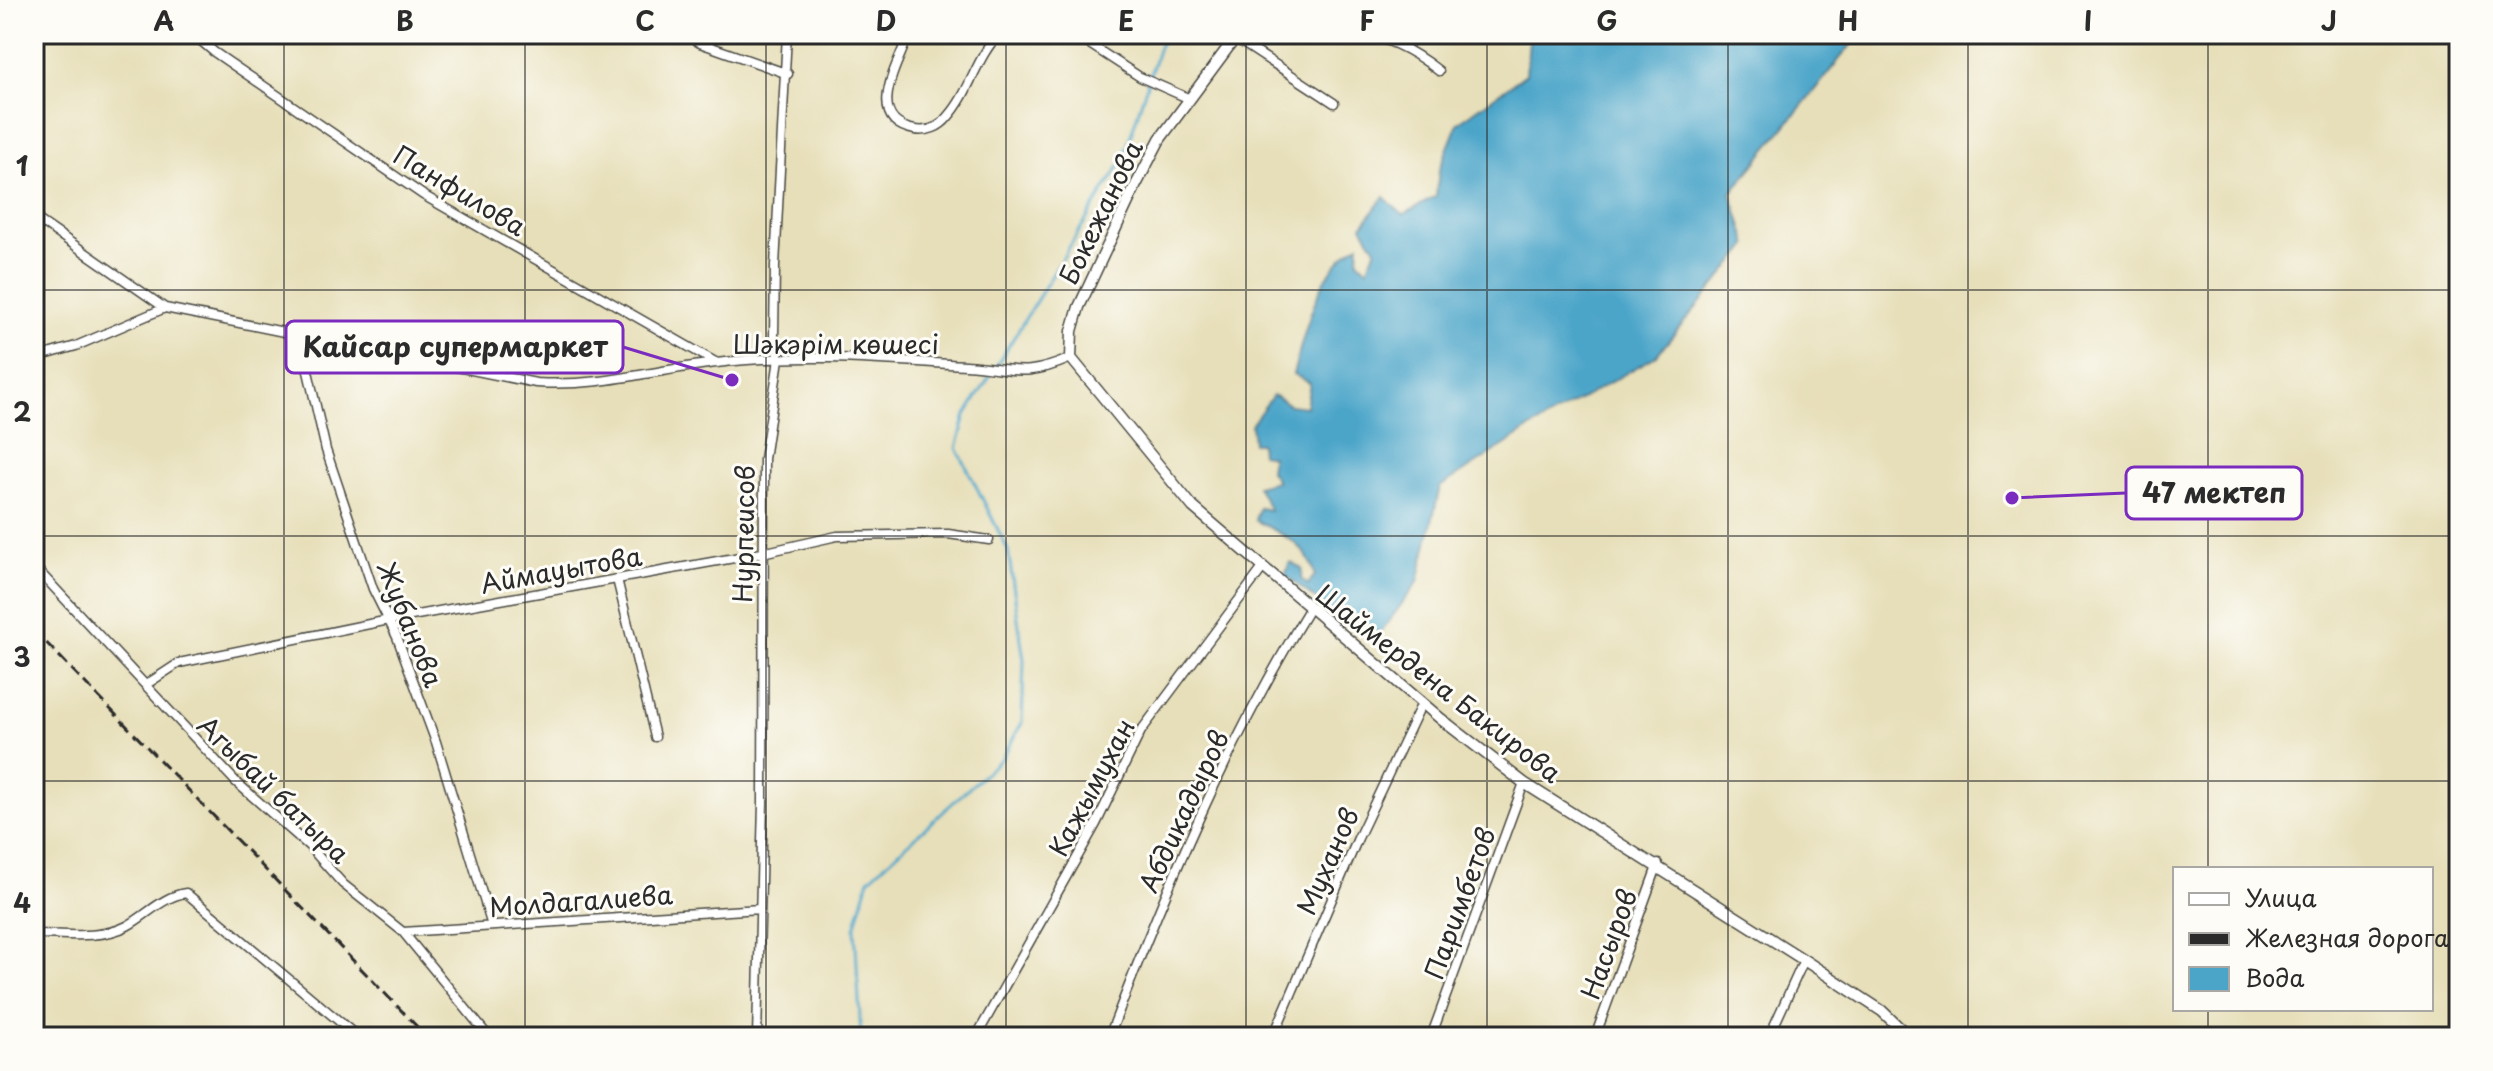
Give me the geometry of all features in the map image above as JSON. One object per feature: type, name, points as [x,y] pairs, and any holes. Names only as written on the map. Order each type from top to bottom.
[{"type":"street","name":"Панфилова","points":[[193,34],[423,195],[717,363]]},
{"type":"street","points":[[686,34],[700,43],[788,74]]},
{"type":"street","name":"Нурпеисов","points":[[757,1037],[764,459],[779,359],[774,336],[775,266],[788,74],[787,34]]},
{"type":"street","points":[[909,34],[885,94],[886,108],[896,123],[920,131],[933,129],[946,120],[985,51],[999,34]]},
{"type":"street","points":[[1074,34],[1140,77],[1190,99]]},
{"type":"street","points":[[1324,34],[1330,38],[1346,34]]},
{"type":"street","points":[[1357,34],[1372,35],[1416,53],[1439,71]]},
{"type":"street","name":"Бокежанова","points":[[1071,358],[1072,331],[1084,296],[1160,139],[1236,36],[1334,103]]},
{"type":"street","name":"Шәкәрім көшесі","points":[[34,217],[165,308],[536,383],[579,385],[717,363],[779,359],[1041,371],[1071,358]]},
{"type":"street","points":[[34,358],[76,346],[165,308]]},
{"type":"street","name":"Жубанова","points":[[300,336],[326,450],[373,589],[389,620],[436,742],[492,926]]},
{"type":"street","name":"Шаймердена Бакирова","points":[[1071,358],[1193,507],[1422,703],[1524,783],[1658,864],[1882,1011],[1909,1037]]},
{"type":"street","name":"Аймауытова","points":[[147,684],[179,663],[389,620],[762,553],[837,536],[948,534],[989,540]]},
{"type":"street","name":"Агыбай батыра","points":[[34,566],[147,684],[187,734],[309,846],[343,884],[403,932],[489,1037]]},
{"type":"street","name":"Кажымухан","points":[[976,1037],[1096,824],[1141,731],[1262,569]]},
{"type":"street","points":[[617,579],[655,737]]},
{"type":"street","name":"Абдикадыров","points":[[1109,1037],[1149,932],[1218,777],[1278,659],[1309,609]]},
{"type":"street","name":"Муханов","points":[[1273,1037],[1358,838],[1422,703]]},
{"type":"street","name":"Паримбетов","points":[[1431,1037],[1524,783]]},
{"type":"street","name":"Насыров","points":[[1595,1037],[1658,864]]},
{"type":"street","points":[[34,934],[97,934],[124,928],[170,898],[186,893],[197,899],[358,1037]]},
{"type":"street","name":"Молдагалиева","points":[[403,932],[760,909]]},
{"type":"street","points":[[1769,1037],[1804,960]]},
{"type":"water","points":[[1535,34],[1860,34],[1731,193],[1748,245],[1656,356],[1529,429],[1440,487],[1418,582],[1380,633],[1354,629],[1285,575],[1290,562],[1302,569],[1301,579],[1307,585],[1315,575],[1300,548],[1284,535],[1255,520],[1259,508],[1270,510],[1257,486],[1277,481],[1270,471],[1272,456],[1261,454],[1260,443],[1253,443],[1251,425],[1273,395],[1290,405],[1306,407],[1310,383],[1293,374],[1323,285],[1345,255],[1359,244],[1358,260],[1367,269],[1376,249],[1362,226],[1384,197],[1403,215],[1436,196],[1439,170],[1458,123],[1526,74],[1529,41]]},
{"type":"waterway","points":[[861,1037],[855,928],[869,879],[1002,758],[1022,723],[1024,660],[1008,550],[957,448],[966,415],[1123,160],[1163,34]]},
{"type":"railway","points":[[34,630],[427,1037]]},
{"type":"place","name":"Кайсар супермаркет","points":[[732,380]]},
{"type":"place","name":"47 мектеп","points":[[2012,498]]}]
